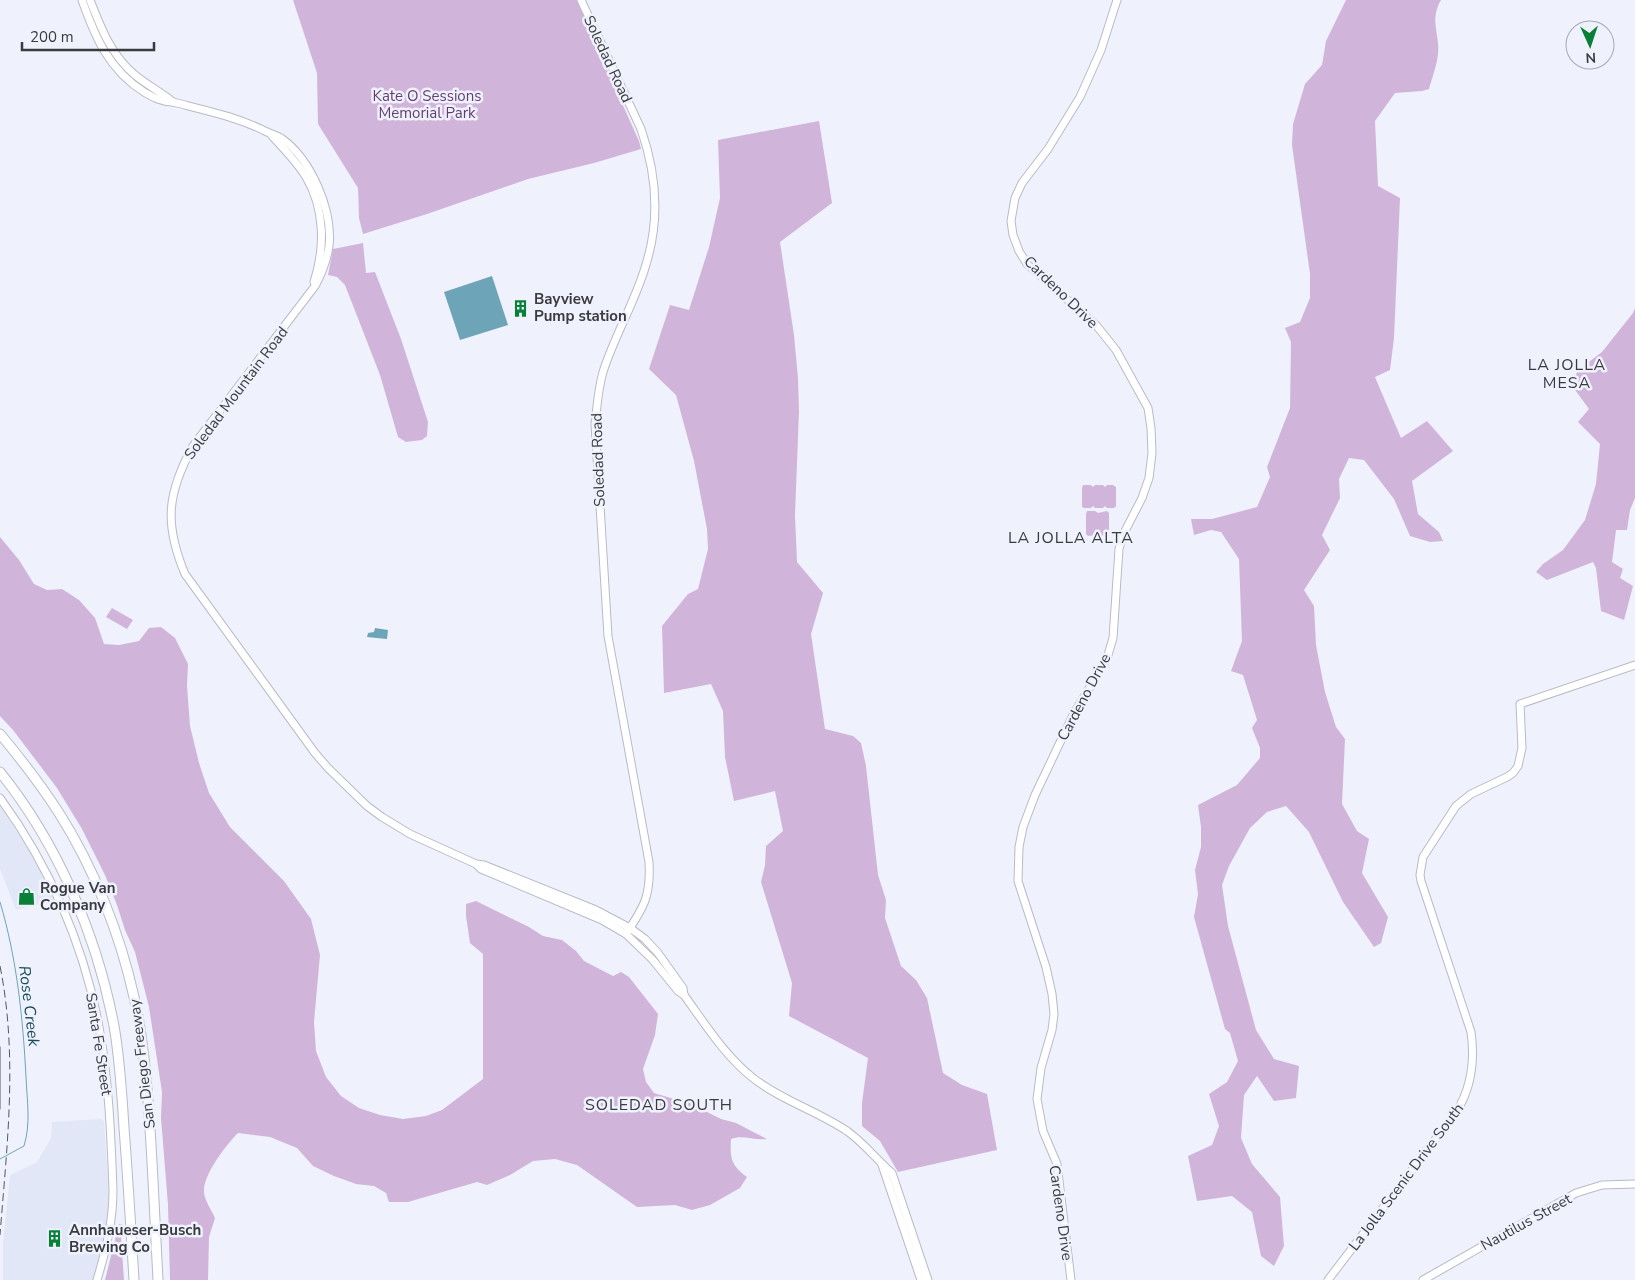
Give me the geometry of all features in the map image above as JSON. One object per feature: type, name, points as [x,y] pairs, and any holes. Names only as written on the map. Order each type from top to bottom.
[{"type":"highway","name":"San Diego Freeway","points":[[0,734],[30,771],[72,836],[89,868],[103,901],[127,968],[140,1027],[146,1072],[158,1280]]},
{"type":"highway","name":"San Diego Freeway","points":[[0,772],[37,826],[65,878],[91,941],[109,1004],[120,1073],[134,1280]]},
{"type":"street","name":"Soledad Mountain Road","points":[[82,0],[100,46],[117,69],[130,82],[155,99],[173,102],[245,122],[280,137],[308,168],[321,194],[326,214],[329,246],[321,274],[310,293],[184,460],[174,490],[171,520],[175,550],[190,582],[328,768],[361,800],[382,817],[417,838],[476,864],[484,865],[607,914],[628,931],[645,939],[658,953],[683,988],[684,996],[729,1055],[753,1078],[772,1091],[845,1130],[861,1141],[882,1165],[892,1172],[928,1280]]},
{"type":"street","name":"Soledad Mountain Road","points":[[90,0],[108,42],[120,60],[136,76],[173,102]]},
{"type":"street","name":"Soledad Road","points":[[581,0],[641,129],[647,147],[655,186],[653,233],[647,262],[604,371],[597,402],[595,424],[608,636],[649,862],[650,878],[645,904],[628,931]]},
{"type":"street","name":"Cardeno Drive","points":[[1070,1280],[1056,1164],[1043,1131],[1038,1099],[1041,1068],[1052,1030],[1054,1014],[1052,994],[1044,961],[1018,882],[1019,847],[1023,827],[1035,795],[1074,712],[1108,655],[1113,638],[1119,549],[1124,533],[1142,498],[1149,478],[1152,436],[1148,408],[1116,350],[1096,325],[1027,264],[1013,235],[1011,221],[1015,198],[1022,182],[1048,149],[1080,97],[1101,50],[1117,0]]},
{"type":"street","points":[[270,134],[304,174],[318,206],[322,246],[320,260],[310,293]]},
{"type":"street","name":"La Jolla Scenic Drive South","points":[[1328,1280],[1457,1111],[1468,1090],[1472,1067],[1473,1046],[1471,1032],[1421,881],[1420,875],[1424,857],[1456,806],[1470,794],[1507,777],[1518,766],[1522,748],[1520,704],[1635,665]]},
{"type":"street","name":"Santa Fe Street","points":[[0,798],[17,822],[56,891],[78,946],[99,1026],[106,1073],[114,1190],[108,1241],[97,1280]]},
{"type":"street","name":"Soledad Mountain Road","points":[[882,1165],[921,1280]]},
{"type":"street","name":"Nautilus Street","points":[[1423,1280],[1576,1193],[1602,1185],[1635,1184]]},
{"type":"shaded area","points":[[0,806],[39,866],[54,900],[16,910],[0,869]]},
{"type":"shaded area","points":[[100,1119],[104,1121],[110,1213],[95,1280],[3,1280],[3,1243],[10,1175],[37,1162],[51,1138],[52,1122]]},
{"type":"green space","name":"Kate O Sessions Memorial Park","points":[[293,0],[578,0],[641,149],[528,179],[363,234],[359,218],[358,188],[318,124],[317,73]]},
{"type":"green space","points":[[1346,0],[1441,0],[1435,21],[1438,47],[1436,67],[1429,89],[1395,93],[1375,121],[1378,186],[1400,198],[1394,338],[1390,370],[1375,377],[1401,438],[1427,421],[1453,451],[1412,481],[1418,514],[1439,532],[1443,541],[1430,542],[1410,536],[1394,499],[1364,460],[1349,458],[1339,479],[1340,498],[1322,535],[1330,550],[1304,590],[1314,606],[1316,645],[1325,692],[1336,727],[1345,739],[1342,804],[1357,831],[1369,839],[1362,873],[1388,917],[1381,943],[1374,947],[1343,902],[1309,832],[1286,806],[1267,812],[1250,828],[1229,866],[1222,885],[1228,926],[1256,1030],[1274,1059],[1299,1066],[1296,1098],[1274,1101],[1257,1076],[1244,1095],[1241,1138],[1252,1164],[1280,1197],[1284,1246],[1274,1266],[1261,1256],[1252,1212],[1232,1196],[1197,1201],[1188,1156],[1212,1145],[1219,1126],[1209,1094],[1227,1082],[1238,1061],[1230,1033],[1225,1029],[1194,917],[1198,894],[1195,870],[1201,847],[1198,805],[1237,785],[1260,758],[1260,748],[1252,728],[1257,720],[1243,675],[1231,671],[1242,641],[1239,559],[1221,532],[1211,530],[1194,535],[1191,519],[1212,519],[1257,507],[1270,477],[1267,467],[1290,408],[1291,342],[1285,328],[1300,322],[1310,298],[1310,274],[1292,145],[1293,124],[1305,84],[1322,65],[1326,41]]},
{"type":"green space","points":[[819,121],[832,203],[780,242],[794,335],[798,378],[799,411],[795,515],[797,562],[823,593],[811,634],[825,729],[853,736],[861,743],[866,766],[878,875],[886,900],[885,918],[901,966],[916,980],[927,998],[943,1073],[962,1085],[987,1094],[997,1150],[898,1172],[880,1141],[862,1126],[862,1103],[868,1058],[789,1016],[792,983],[761,882],[765,865],[766,846],[783,831],[775,791],[734,801],[725,757],[723,711],[711,684],[664,693],[662,626],[688,594],[698,589],[708,549],[707,529],[694,461],[676,395],[649,369],[670,305],[689,310],[709,247],[720,198],[718,140]]},
{"type":"green space","points":[[363,243],[366,273],[375,272],[401,339],[428,422],[427,436],[422,440],[406,442],[398,437],[380,375],[345,285],[337,277],[328,275],[333,249]]},
{"type":"green space","points":[[1635,308],[1635,498],[1630,510],[1627,530],[1616,530],[1612,562],[1623,569],[1620,578],[1633,586],[1624,620],[1601,611],[1596,568],[1593,562],[1547,580],[1536,572],[1543,564],[1563,550],[1585,520],[1596,484],[1600,444],[1578,422],[1589,409],[1573,387],[1577,371],[1602,352]]},
{"type":"green space","points":[[1083,485],[1091,485],[1093,487],[1095,485],[1103,485],[1105,487],[1113,485],[1116,487],[1116,506],[1114,508],[1107,508],[1105,506],[1103,508],[1095,508],[1093,506],[1091,508],[1082,507]]},
{"type":"green space","points":[[1087,511],[1098,513],[1107,511],[1109,513],[1109,533],[1107,535],[1088,536],[1086,534]]},
{"type":"green space","points":[[0,537],[19,560],[34,584],[47,590],[62,589],[79,600],[95,618],[104,644],[119,645],[139,641],[149,628],[161,627],[175,638],[188,664],[187,686],[190,726],[209,793],[230,827],[284,881],[311,919],[320,955],[314,1022],[316,1051],[326,1077],[341,1096],[359,1108],[380,1115],[403,1119],[426,1116],[442,1110],[483,1079],[483,954],[470,943],[466,916],[466,904],[476,901],[543,936],[562,940],[576,951],[584,961],[613,976],[621,972],[629,977],[658,1014],[655,1035],[643,1069],[646,1082],[654,1093],[674,1099],[691,1100],[701,1109],[721,1119],[736,1123],[767,1139],[740,1137],[731,1139],[733,1161],[738,1169],[747,1177],[740,1188],[710,1205],[692,1210],[675,1205],[637,1207],[577,1165],[555,1159],[533,1161],[510,1175],[487,1185],[477,1182],[408,1202],[389,1202],[386,1193],[374,1186],[356,1184],[313,1166],[297,1148],[270,1137],[238,1133],[216,1161],[204,1186],[207,1203],[215,1218],[209,1237],[208,1280],[170,1280],[168,1205],[161,1118],[162,1092],[149,1007],[135,952],[105,875],[82,829],[57,788],[13,730],[0,716]]},
{"type":"green space","points":[[112,608],[133,620],[127,629],[106,617]]},
{"type":"green space","points":[[119,1224],[122,1224],[124,1280],[105,1280]]},
{"type":"water","points":[[492,276],[508,325],[460,340],[444,292]]},
{"type":"water","points":[[375,628],[388,630],[387,639],[367,637],[368,633],[374,632]]},
{"type":"waterway","name":"Rose Creek","points":[[0,902],[11,945],[18,989],[28,1112],[24,1146],[0,1159]]},
{"type":"tram line","points":[[0,1047],[0,1109]]},
{"type":"railway","points":[[0,966],[9,1033],[10,1067],[8,1134],[0,1235]]},
{"type":"place","name":"Bayview Pump station","points":[[520,308]]},
{"type":"place","name":"Rogue Van Company","points":[[26,897]]},
{"type":"place","name":"Annhaueser-Busch Brewing Co","points":[[55,1239]]},
{"type":"district","name":"LA JOLLA MESA","points":[[1567,374]]},
{"type":"district","name":"LA JOLLA ALTA","points":[[1071,538]]},
{"type":"district","name":"SOLEDAD SOUTH","points":[[659,1105]]}]
